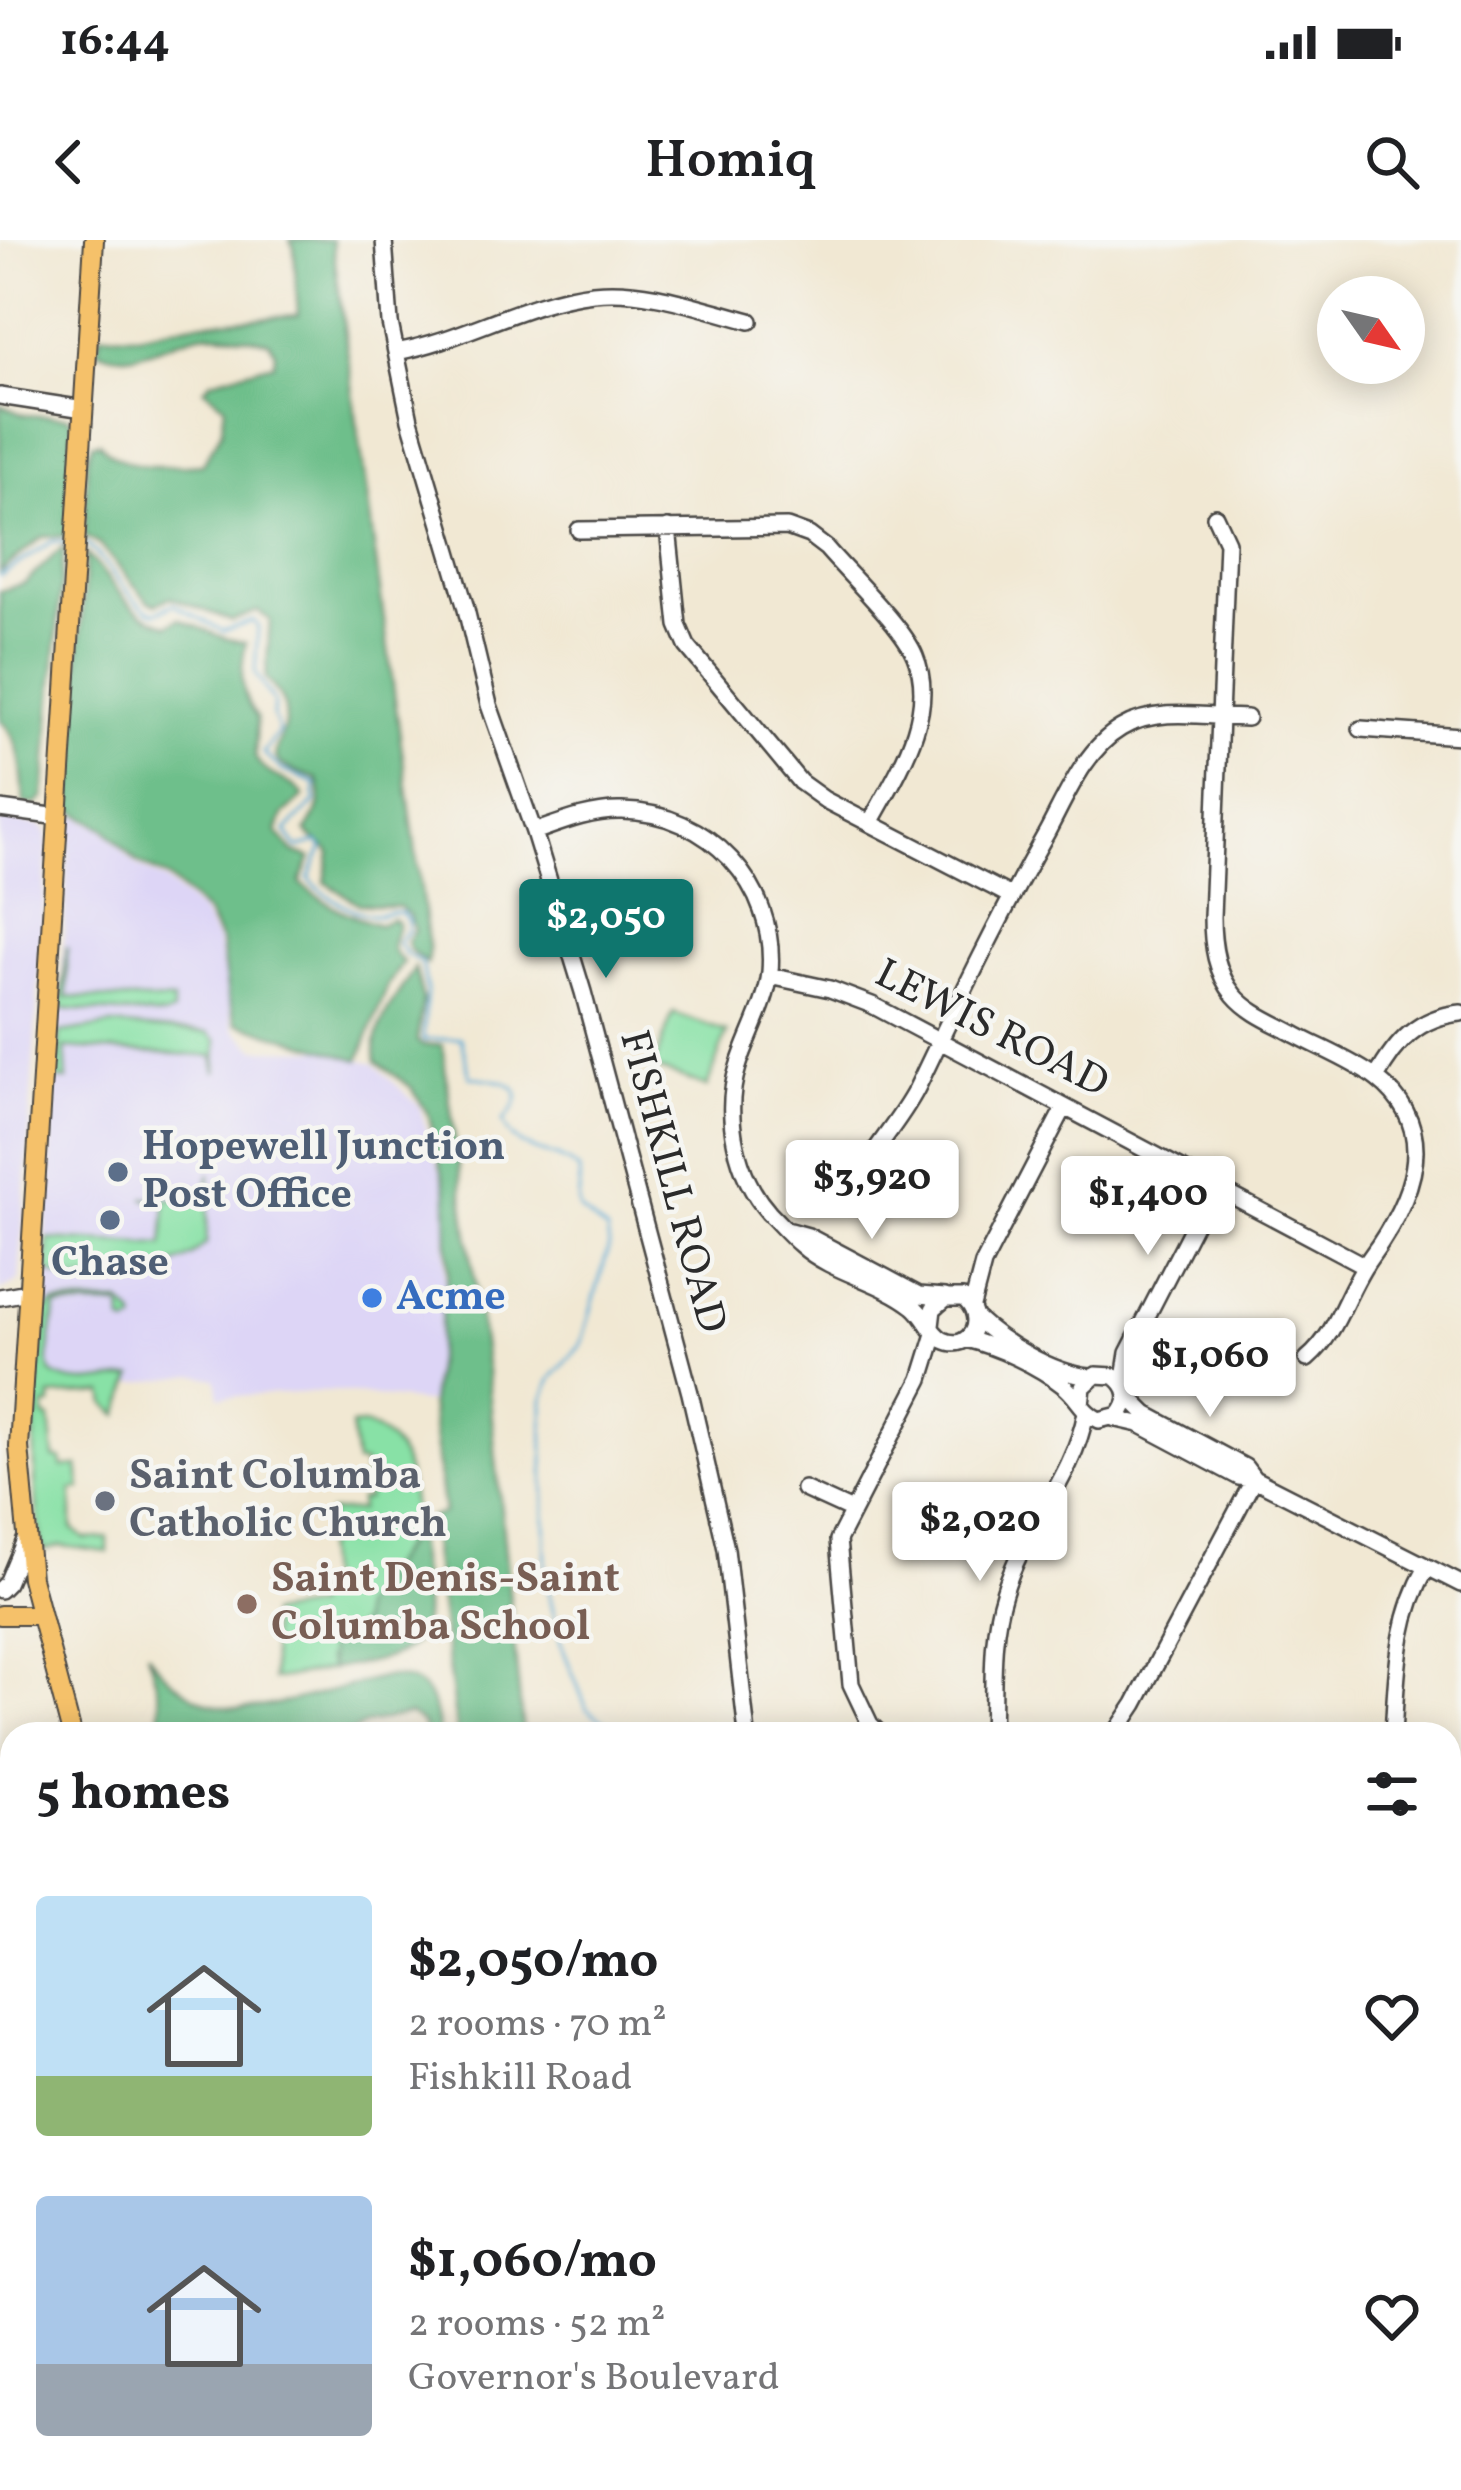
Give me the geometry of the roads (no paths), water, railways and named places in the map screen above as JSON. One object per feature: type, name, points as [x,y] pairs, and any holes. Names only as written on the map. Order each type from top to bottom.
[{"type":"main road","points":[[69,1722],[38,1615],[25,1540],[19,1447],[94,240]]},
{"type":"main road","points":[[0,1615],[38,1615]]},
{"type":"street","name":"FISHKILL ROAD","points":[[384,240],[396,352],[410,420],[460,585],[489,706],[583,992],[690,1393],[726,1549],[746,1722]]},
{"type":"street","points":[[396,352],[436,345],[516,312],[595,292],[664,298],[750,321]]},
{"type":"street","points":[[0,396],[84,410]]},
{"type":"street","points":[[1215,517],[1226,542],[1212,940],[1221,972],[1234,996],[1253,1012],[1376,1078],[1405,1112],[1415,1162],[1402,1206],[1325,1343],[1307,1359]]},
{"type":"street","points":[[579,530],[787,527],[826,548],[915,655],[922,683],[920,718],[870,823]]},
{"type":"street","points":[[668,528],[678,625],[687,646],[800,782],[1011,896]]},
{"type":"street","points":[[878,1147],[918,1088],[1011,896],[1077,778],[1108,738],[1140,720],[1170,714],[1247,718]]},
{"type":"street","points":[[1361,729],[1461,736]]},
{"type":"street","points":[[0,809],[59,817]]},
{"type":"street","points":[[534,832],[583,815],[620,810],[677,821],[704,834],[729,855],[760,903],[769,933],[770,976],[736,1072],[733,1121],[743,1168],[757,1197],[801,1246],[909,1303],[933,1330],[993,1347],[1052,1378],[1083,1408],[1139,1424],[1461,1584]]},
{"type":"street","name":"LEWIS ROAD","points":[[770,976],[830,989],[872,1005],[1365,1266]]},
{"type":"street","points":[[1376,1078],[1394,1046],[1421,1024],[1461,1013]]},
{"type":"street","points":[[921,1379],[974,1330],[983,1264],[1064,1108]]},
{"type":"street","points":[[1069,1463],[1124,1409],[1128,1353],[1214,1186]]},
{"type":"street","points":[[790,1231],[919,1295],[949,1297],[974,1312],[996,1335],[1069,1373],[1096,1375],[1125,1390],[1146,1414],[1245,1467],[1255,1479]]},
{"type":"street","points":[[869,1722],[851,1684],[838,1540],[921,1379],[933,1309],[983,1264]]},
{"type":"street","points":[[0,1298],[28,1292]]},
{"type":"street","points":[[993,1722],[998,1617],[1005,1588],[1069,1463],[1083,1408],[1083,1387],[1128,1353]]},
{"type":"street","points":[[1123,1722],[1255,1479]]},
{"type":"street","points":[[804,1489],[850,1510]]},
{"type":"street","points":[[0,1590],[25,1540]]},
{"type":"street","points":[[1394,1722],[1399,1634],[1410,1597],[1427,1568]]},
{"type":"waterway","points":[[0,576],[53,541],[68,542]]},
{"type":"waterway","points":[[84,543],[147,609],[157,612],[173,604],[223,631],[254,621],[258,628],[255,673],[274,702],[279,732],[263,753],[282,770],[315,783],[315,802],[286,831],[297,848],[317,842],[323,847],[309,879],[356,910],[372,915],[402,913],[408,921],[407,931],[398,942],[406,954],[422,963],[427,991],[423,1040],[461,1038],[470,1077],[502,1082],[516,1091],[513,1108],[503,1121],[509,1132],[525,1146],[579,1170],[579,1206],[607,1231],[609,1246],[581,1345],[551,1379],[543,1400],[546,1580],[561,1644],[587,1709],[606,1722]]},
{"type":"place","name":"Hopewell Junction Post Office","points":[[118,1172]]},
{"type":"place","name":"Chase","points":[[110,1220]]},
{"type":"place","name":"Acme","points":[[372,1298]]},
{"type":"place","name":"Saint Columba Catholic Church","points":[[105,1501]]},
{"type":"place","name":"Saint Denis-Saint Columba School","points":[[247,1604]]}]
